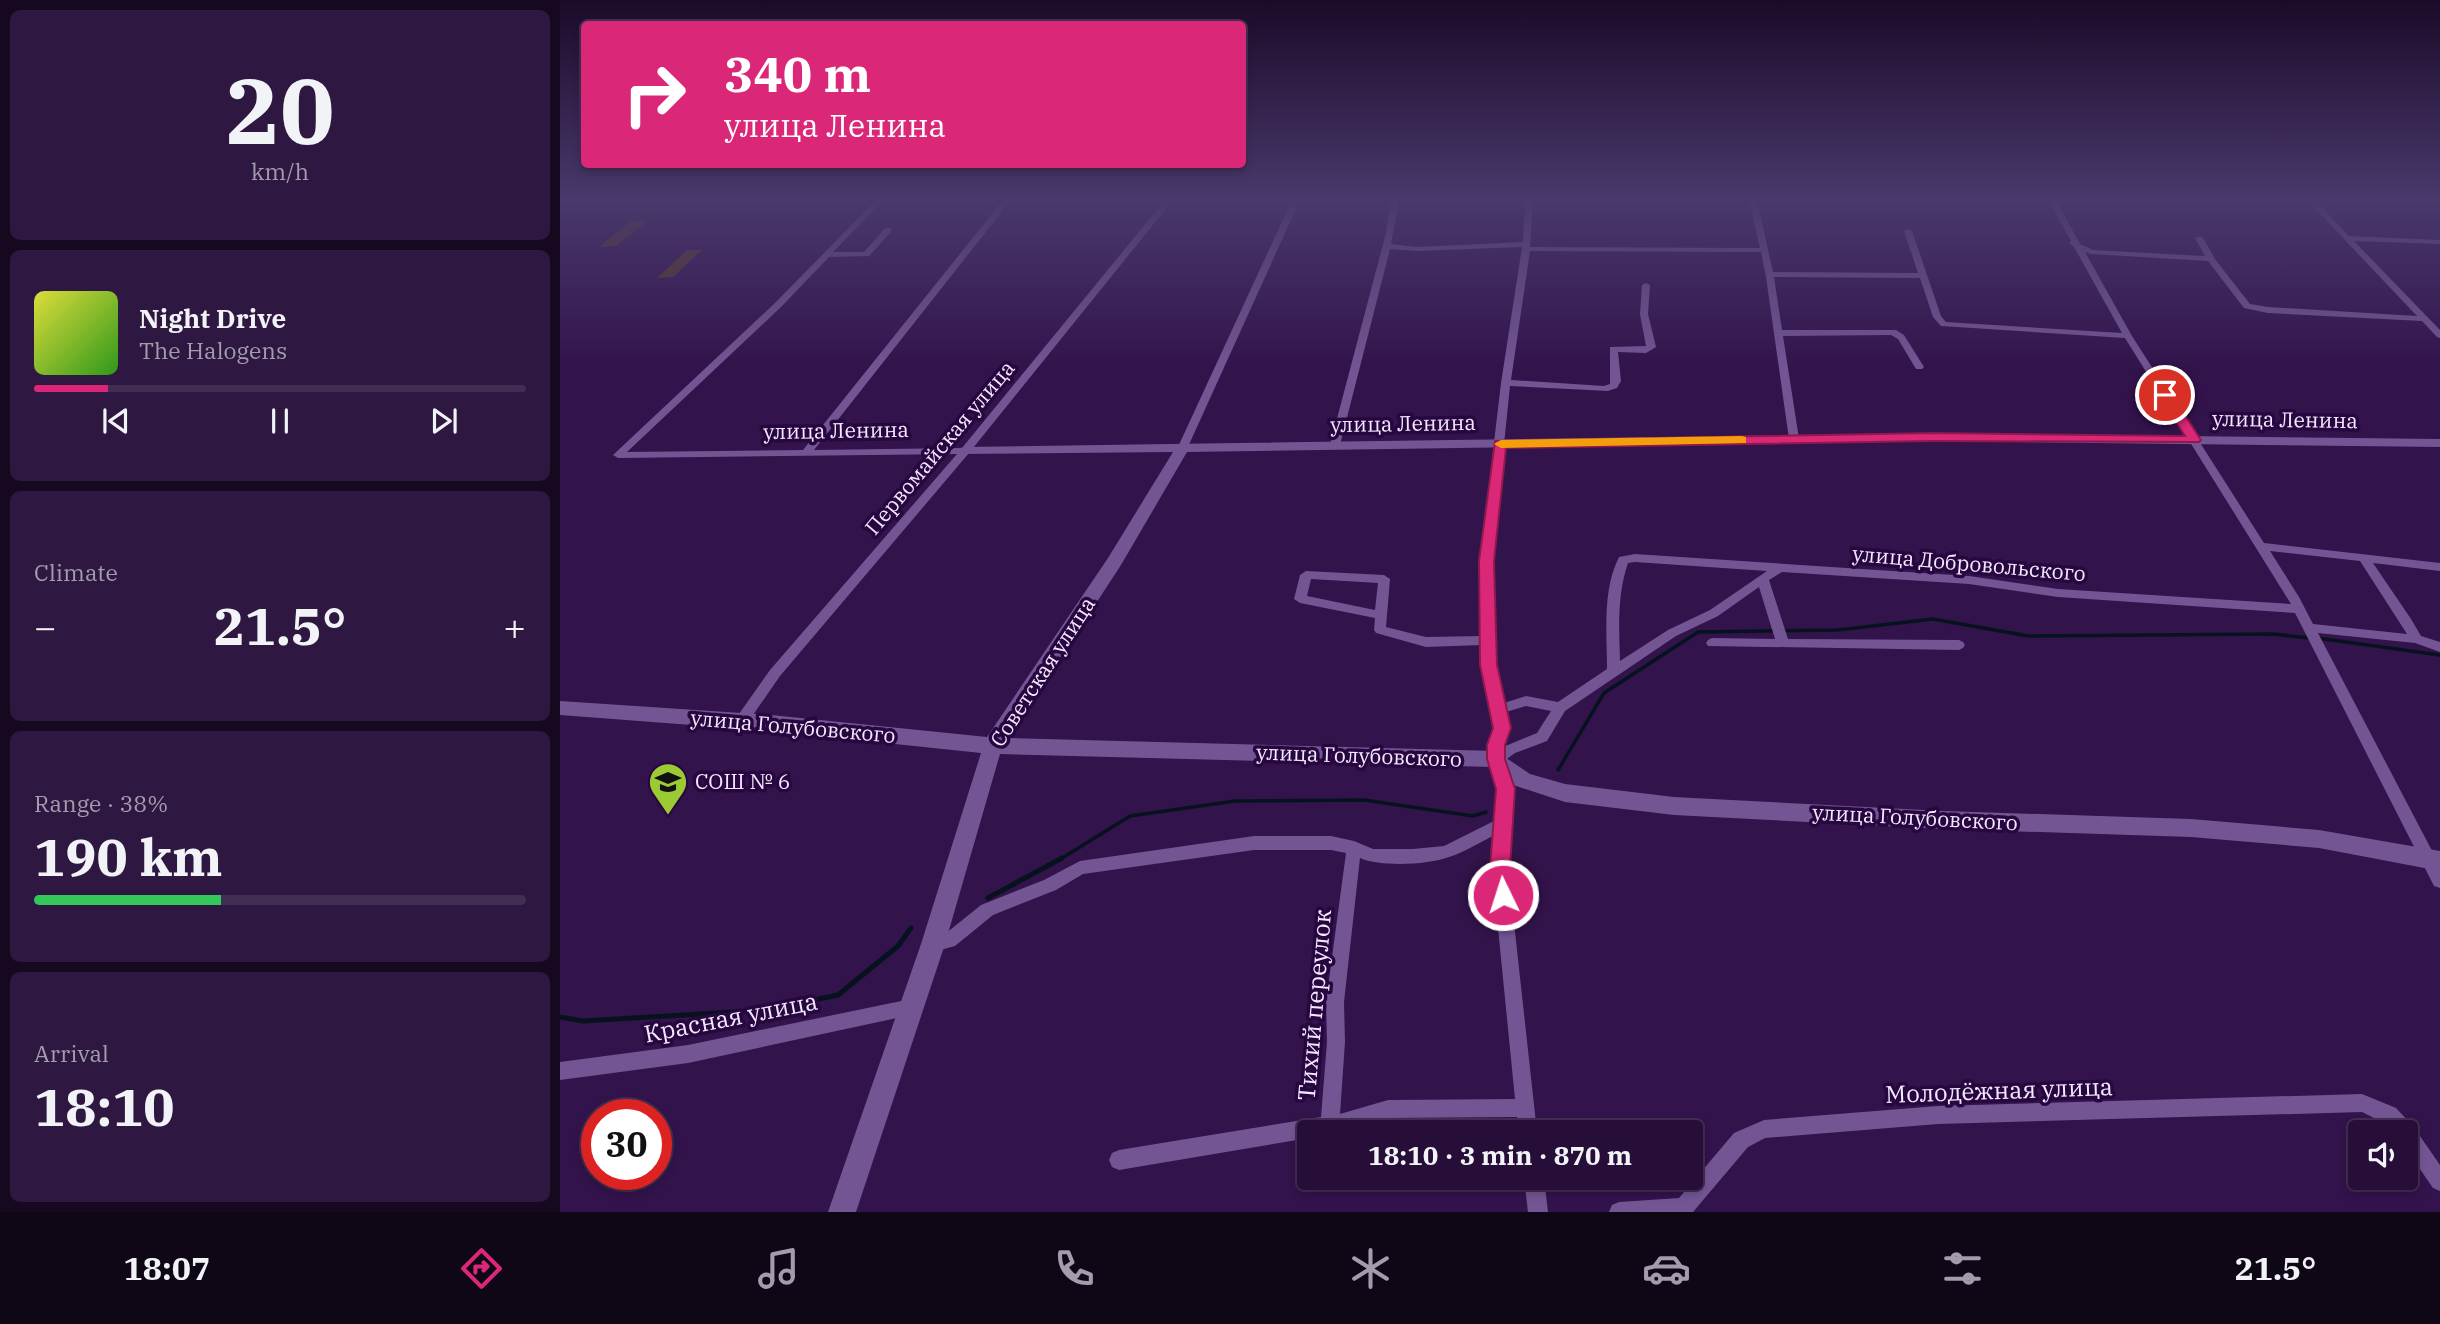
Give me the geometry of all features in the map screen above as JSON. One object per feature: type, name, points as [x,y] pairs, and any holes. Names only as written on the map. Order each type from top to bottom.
[{"type":"street","points":[[618,455],[826,257]]},
{"type":"street","points":[[806,453],[962,257]]},
{"type":"street","name":"Первомайская улица","points":[[741,721],[775,673],[965,451],[1123,257]]},
{"type":"street","name":"Советская улица","points":[[842,1212],[933,944],[993,745],[1115,561],[1182,450],[1270,257]]},
{"type":"street","points":[[1335,445],[1383,257]]},
{"type":"street","points":[[1524,257],[1506,383],[1486,561],[1489,665],[1502,728],[1496,745],[1496,759],[1505,789],[1500,868],[1526,1120]]},
{"type":"street","points":[[1766,257],[1794,439]]},
{"type":"street","points":[[1916,257],[1937,317],[1944,324],[2128,335]]},
{"type":"street","points":[[2082,257],[2128,335],[2300,609],[2433,860],[2440,881]]},
{"type":"street","points":[[2174,257],[2211,259],[2248,306],[2256,308],[2425,319]]},
{"type":"street","points":[[2366,257],[2440,335]]},
{"type":"street","points":[[1770,274],[1922,276]]},
{"type":"street","points":[[1506,383],[1605,388],[1614,386],[1616,381],[1613,349],[1651,347],[1644,314],[1646,285]]},
{"type":"street","points":[[1778,333],[1893,332],[1901,337],[1919,367]]},
{"type":"street","name":"улица Ленина","points":[[618,455],[1182,450],[1335,445],[1794,439],[2440,443]]},
{"type":"street","points":[[2262,546],[2440,567]]},
{"type":"street","name":"улица Добровольского","points":[[1614,671],[1613,605],[1616,576],[1623,560],[1635,558],[1969,580],[2058,593],[2300,609]]},
{"type":"street","points":[[2364,559],[2416,639]]},
{"type":"street","points":[[1496,759],[1510,748],[1542,737],[1560,707],[1672,633],[1714,613],[1780,567]]},
{"type":"street","points":[[1381,615],[1300,599],[1306,575],[1384,579],[1380,631],[1426,642],[1488,640]]},
{"type":"street","points":[[1763,579],[1782,641]]},
{"type":"street","points":[[2309,626],[2416,639],[2440,647]]},
{"type":"street","points":[[1712,643],[1782,641],[1959,645]]},
{"type":"street","points":[[1497,710],[1526,701],[1560,707]]},
{"type":"street","name":"улица Голубовского","points":[[560,708],[741,721],[976,745],[1496,759],[1523,780],[1565,793],[1660,804],[1943,820],[2191,828],[2319,839],[2433,860]]},
{"type":"street","points":[[933,944],[949,941],[987,910],[1050,885],[1080,868],[1254,843],[1331,843],[1354,848],[1372,856],[1413,856],[1446,852],[1502,824]]},
{"type":"street","name":"Тихий переулок","points":[[1330,1120],[1336,1042],[1335,1002],[1354,848]]},
{"type":"street","points":[[1352,872],[1372,856]]},
{"type":"street","name":"Красная улица","points":[[560,1071],[688,1054],[911,1007]]},
{"type":"street","name":"Молодёжная улица","points":[[1619,1212],[1684,1208],[1741,1140],[1764,1129],[1938,1115],[2362,1103],[2389,1115],[2394,1120]]},
{"type":"street","name":"Тихий переулок","points":[[1349,1120],[1388,1110],[1524,1108]]},
{"type":"street","name":"Тихий переулок","points":[[1119,1160],[1297,1130]]},
{"type":"street","name":"Молодёжная улица","points":[[2418,1150],[2440,1181]]},
{"type":"street","points":[[1535,1190],[1538,1212]]},
{"type":"building","points":[[680,257],[695,257],[673,277],[657,278]]},
{"type":"waterway","points":[[1558,770],[1604,693],[1698,632],[1838,630],[1933,619],[2028,636],[2273,634],[2310,638]]},
{"type":"waterway","points":[[2317,638],[2440,655]]},
{"type":"waterway","points":[[1059,860],[1130,816],[1235,801],[1364,800],[1473,816],[1486,812]]},
{"type":"waterway","points":[[988,898],[1062,858]]},
{"type":"waterway","points":[[560,1017],[583,1021],[767,1010],[838,995],[898,946],[911,928]]},
{"type":"slow traffic","points":[[1501,444],[1742,440]]},
{"type":"place","name":"СОШ № 6","points":[[668,816]]},
{"type":"route","points":[[1503,895],[1500,868],[1505,789],[1496,759],[1496,745],[1502,728],[1489,665],[1486,561],[1499,444],[1933,437],[2195,440],[2165,395]]}]
